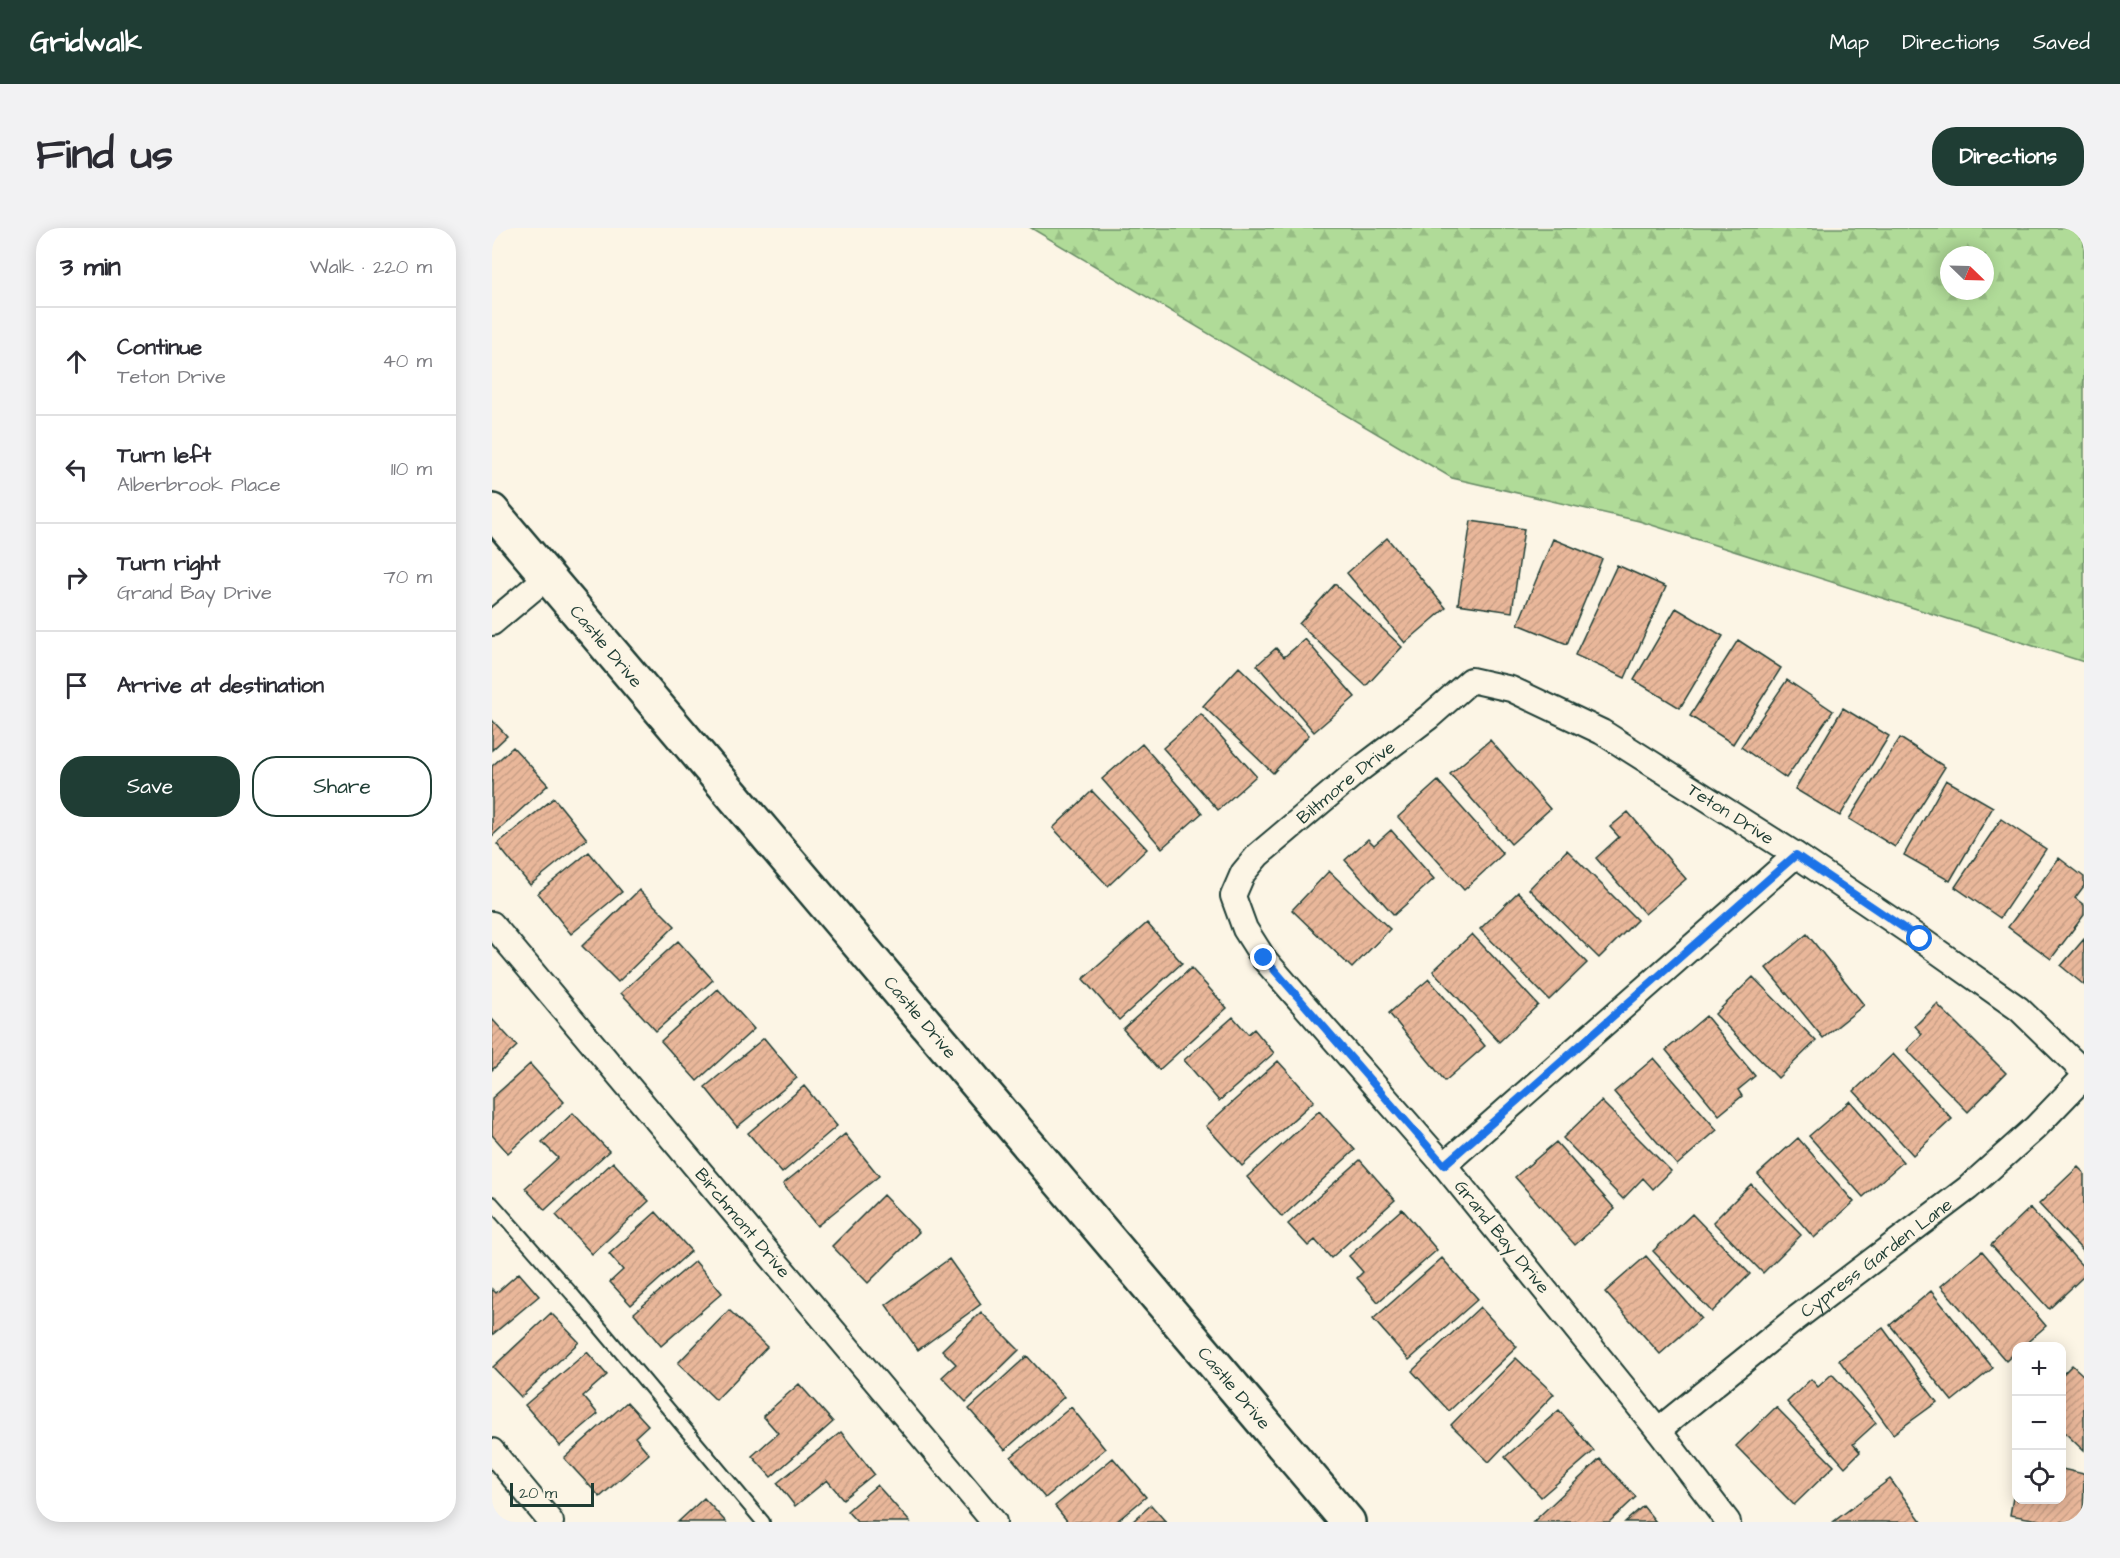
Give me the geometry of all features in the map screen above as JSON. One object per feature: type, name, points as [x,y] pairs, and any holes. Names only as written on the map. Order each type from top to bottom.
[{"type":"street","name":"Castle Drive","points":[[492,511],[1348,1522]]},
{"type":"street","points":[[492,623],[547,577]]},
{"type":"street","name":"Teton Drive","points":[[1472,680],[1511,689],[1602,732],[1796,855],[2019,1009],[2084,1072]]},
{"type":"street","name":"Biltmore Drive","points":[[1233,896],[1243,873],[1258,855],[1355,773],[1430,717],[1472,680]]},
{"type":"street","points":[[1444,1165],[1796,855]]},
{"type":"street","name":"Grand Bay Drive","points":[[1233,896],[1245,929],[1264,958],[1444,1165],[1658,1430],[1728,1522]]},
{"type":"street","name":"Birchmont Drive","points":[[492,924],[994,1522]]},
{"type":"street","name":"Cypress Garden Lane","points":[[1658,1430],[1794,1320],[1968,1188],[2035,1128],[2084,1077]]},
{"type":"street","points":[[492,1451],[551,1522]]},
{"type":"lane","points":[[492,1203],[572,1294],[763,1522]]},
{"type":"green space","points":[[1031,228],[2084,228],[2084,662],[1639,521],[1452,478]]},
{"type":"building","points":[[1471,521],[1524,529],[1512,612],[1458,604]]},
{"type":"building","points":[[1387,538],[1446,608],[1405,643],[1347,573]]},
{"type":"building","points":[[1553,539],[1602,559],[1567,644],[1518,624]]},
{"type":"building","points":[[1617,565],[1666,587],[1625,678],[1575,655]]},
{"type":"building","points":[[1335,584],[1402,647],[1366,686],[1299,624]]},
{"type":"building","points":[[1676,608],[1723,636],[1680,708],[1634,680]]},
{"type":"building","points":[[1305,639],[1355,697],[1314,732],[1257,665],[1276,648],[1284,657]]},
{"type":"building","points":[[1738,640],[1781,668],[1733,744],[1690,716]]},
{"type":"building","points":[[1239,667],[1309,735],[1273,773],[1203,706]]},
{"type":"building","points":[[1787,680],[1833,711],[1786,778],[1741,747]]},
{"type":"building","points":[[1843,708],[1889,736],[1840,816],[1795,789]]},
{"type":"building","points":[[1201,714],[1256,776],[1218,810],[1163,748]]},
{"type":"building","points":[[492,720],[507,736],[492,750]]},
{"type":"building","points":[[1900,738],[1945,767],[1895,847],[1849,819]]},
{"type":"building","points":[[1490,740],[1550,809],[1511,844],[1450,774]]},
{"type":"building","points":[[1142,744],[1202,813],[1162,848],[1102,779]]},
{"type":"building","points":[[513,747],[548,785],[492,836],[492,766]]},
{"type":"building","points":[[1946,780],[1993,807],[1950,881],[1904,855]]},
{"type":"building","points":[[1438,781],[1503,854],[1464,890],[1398,817]]},
{"type":"building","points":[[1092,791],[1147,849],[1108,886],[1053,828]]},
{"type":"building","points":[[554,798],[587,839],[530,885],[497,844]]},
{"type":"building","points":[[1628,812],[1686,879],[1645,914],[1596,858],[1619,837],[1610,827]]},
{"type":"building","points":[[2001,819],[2046,849],[2000,918],[1955,887]]},
{"type":"building","points":[[1391,830],[1434,879],[1394,915],[1345,860],[1368,839],[1374,845]]},
{"type":"building","points":[[1567,850],[1637,920],[1599,958],[1529,889]]},
{"type":"building","points":[[589,852],[622,892],[571,934],[538,893]]},
{"type":"building","points":[[2059,858],[2084,877],[2084,886],[2075,898],[2084,905],[2084,915],[2051,959],[2008,927]]},
{"type":"building","points":[[1329,871],[1390,929],[1352,968],[1292,910]]},
{"type":"building","points":[[639,890],[675,926],[618,982],[582,946]]},
{"type":"building","points":[[1518,892],[1587,963],[1549,1000],[1480,929]]},
{"type":"building","points":[[1147,923],[1182,963],[1119,1020],[1083,979]]},
{"type":"building","points":[[1472,934],[1538,1005],[1499,1042],[1433,971]]},
{"type":"building","points":[[1807,934],[1864,1005],[1823,1038],[1766,968]]},
{"type":"building","points":[[2084,939],[2084,985],[2061,966]]},
{"type":"building","points":[[678,941],[713,980],[656,1031],[621,993]]},
{"type":"building","points":[[1191,968],[1227,1008],[1159,1070],[1123,1029]]},
{"type":"building","points":[[1753,977],[1816,1041],[1778,1078],[1715,1014]]},
{"type":"building","points":[[1429,979],[1485,1046],[1445,1081],[1389,1013]]},
{"type":"building","points":[[718,989],[754,1029],[697,1081],[661,1041]]},
{"type":"building","points":[[1937,1004],[2006,1073],[1968,1112],[1907,1050],[1922,1034],[1915,1026]]},
{"type":"building","points":[[1706,1016],[1755,1076],[1738,1090],[1742,1096],[1719,1115],[1666,1050]]},
{"type":"building","points":[[1233,1017],[1248,1034],[1254,1029],[1274,1053],[1219,1101],[1184,1060]]},
{"type":"building","points":[[492,1019],[517,1046],[492,1070]]},
{"type":"building","points":[[764,1038],[797,1078],[737,1127],[705,1087]]},
{"type":"building","points":[[1893,1054],[1952,1119],[1913,1155],[1854,1091]]},
{"type":"building","points":[[1654,1058],[1717,1130],[1677,1165],[1614,1092]]},
{"type":"building","points":[[1278,1061],[1314,1101],[1242,1166],[1206,1126]]},
{"type":"building","points":[[530,1064],[564,1102],[508,1153],[492,1135],[492,1098]]},
{"type":"building","points":[[804,1086],[837,1126],[782,1173],[748,1133]]},
{"type":"building","points":[[1601,1101],[1671,1171],[1653,1189],[1643,1178],[1623,1199],[1563,1138]]},
{"type":"building","points":[[1850,1101],[1903,1162],[1863,1197],[1809,1136]]},
{"type":"building","points":[[1319,1111],[1355,1150],[1282,1217],[1247,1177]]},
{"type":"building","points":[[573,1113],[609,1151],[545,1210],[525,1188],[558,1158],[542,1142]]},
{"type":"building","points":[[845,1134],[879,1176],[817,1226],[783,1184]]},
{"type":"building","points":[[1798,1138],[1854,1202],[1814,1238],[1758,1174]]},
{"type":"building","points":[[1556,1142],[1615,1209],[1575,1245],[1515,1177]]},
{"type":"building","points":[[1360,1160],[1395,1200],[1331,1258],[1315,1240],[1308,1246],[1288,1224]]},
{"type":"building","points":[[613,1162],[649,1201],[592,1254],[556,1215]]},
{"type":"building","points":[[2078,1167],[2084,1173],[2084,1252],[2039,1204]]},
{"type":"building","points":[[1751,1184],[1801,1235],[1763,1273],[1713,1222]]},
{"type":"building","points":[[883,1195],[919,1232],[868,1283],[832,1246]]},
{"type":"building","points":[[2030,1208],[2084,1268],[2084,1276],[2049,1309],[1991,1245]]},
{"type":"building","points":[[1402,1209],[1437,1250],[1378,1302],[1357,1278],[1363,1272],[1349,1256]]},
{"type":"building","points":[[656,1212],[691,1251],[631,1305],[610,1282],[623,1270],[609,1254]]},
{"type":"building","points":[[1692,1214],[1750,1274],[1712,1312],[1653,1251]]},
{"type":"building","points":[[1982,1251],[2046,1326],[2028,1342],[2012,1342],[2012,1356],[2006,1361],[1941,1286]]},
{"type":"building","points":[[1646,1256],[1701,1318],[1660,1354],[1605,1292]]},
{"type":"building","points":[[1442,1258],[1478,1299],[1409,1360],[1373,1319]]},
{"type":"building","points":[[949,1259],[981,1304],[918,1350],[886,1305]]},
{"type":"building","points":[[695,1261],[722,1293],[661,1346],[634,1313]]},
{"type":"building","points":[[519,1273],[539,1296],[492,1335],[492,1289],[496,1293]]},
{"type":"building","points":[[1931,1291],[1993,1368],[1952,1401],[1890,1325]]},
{"type":"building","points":[[1480,1307],[1517,1347],[1449,1411],[1412,1371]]},
{"type":"building","points":[[729,1310],[767,1347],[716,1400],[678,1363]]},
{"type":"building","points":[[981,1312],[1019,1350],[966,1402],[942,1377],[956,1364],[942,1350]]},
{"type":"building","points":[[551,1313],[579,1342],[521,1397],[493,1367]]},
{"type":"building","points":[[1883,1328],[1937,1402],[1893,1434],[1839,1360]]},
{"type":"building","points":[[587,1352],[607,1375],[583,1396],[598,1414],[560,1446],[525,1405]]},
{"type":"building","points":[[1027,1356],[1064,1397],[1005,1450],[969,1409]]},
{"type":"building","points":[[1516,1358],[1554,1394],[1489,1462],[1451,1425]]},
{"type":"building","points":[[2072,1365],[2084,1376],[2084,1451],[2066,1434],[2066,1371]]},
{"type":"building","points":[[1832,1374],[1876,1423],[1853,1444],[1860,1452],[1845,1467],[1787,1402],[1811,1379],[1818,1387]]},
{"type":"building","points":[[799,1384],[833,1422],[771,1477],[752,1456],[778,1433],[763,1416]]},
{"type":"building","points":[[627,1402],[648,1425],[635,1437],[649,1454],[600,1497],[564,1458]]},
{"type":"building","points":[[1071,1407],[1105,1449],[1045,1498],[1011,1457]]},
{"type":"building","points":[[1776,1407],[1834,1466],[1794,1505],[1736,1446]]},
{"type":"building","points":[[1559,1410],[1594,1451],[1541,1497],[1505,1457]]},
{"type":"building","points":[[841,1432],[874,1474],[843,1499],[827,1480],[795,1506],[777,1483]]},
{"type":"building","points":[[1113,1458],[1146,1497],[1116,1522],[1068,1522],[1055,1506]]},
{"type":"building","points":[[1600,1459],[1636,1497],[1609,1522],[1533,1522]]},
{"type":"building","points":[[2066,1470],[2084,1474],[2083,1522],[2050,1522],[2010,1515],[2012,1503],[2066,1504]]},
{"type":"building","points":[[1890,1479],[1922,1522],[1833,1522]]},
{"type":"building","points":[[877,1485],[910,1522],[857,1522],[847,1511]]},
{"type":"building","points":[[704,1498],[726,1522],[678,1522]]},
{"type":"building","points":[[1151,1505],[1166,1522],[1132,1522]]},
{"type":"building","points":[[1643,1506],[1656,1522],[1625,1522]]},
{"type":"route","points":[[1264,958],[1444,1165],[1796,855],[1920,939]]}]
